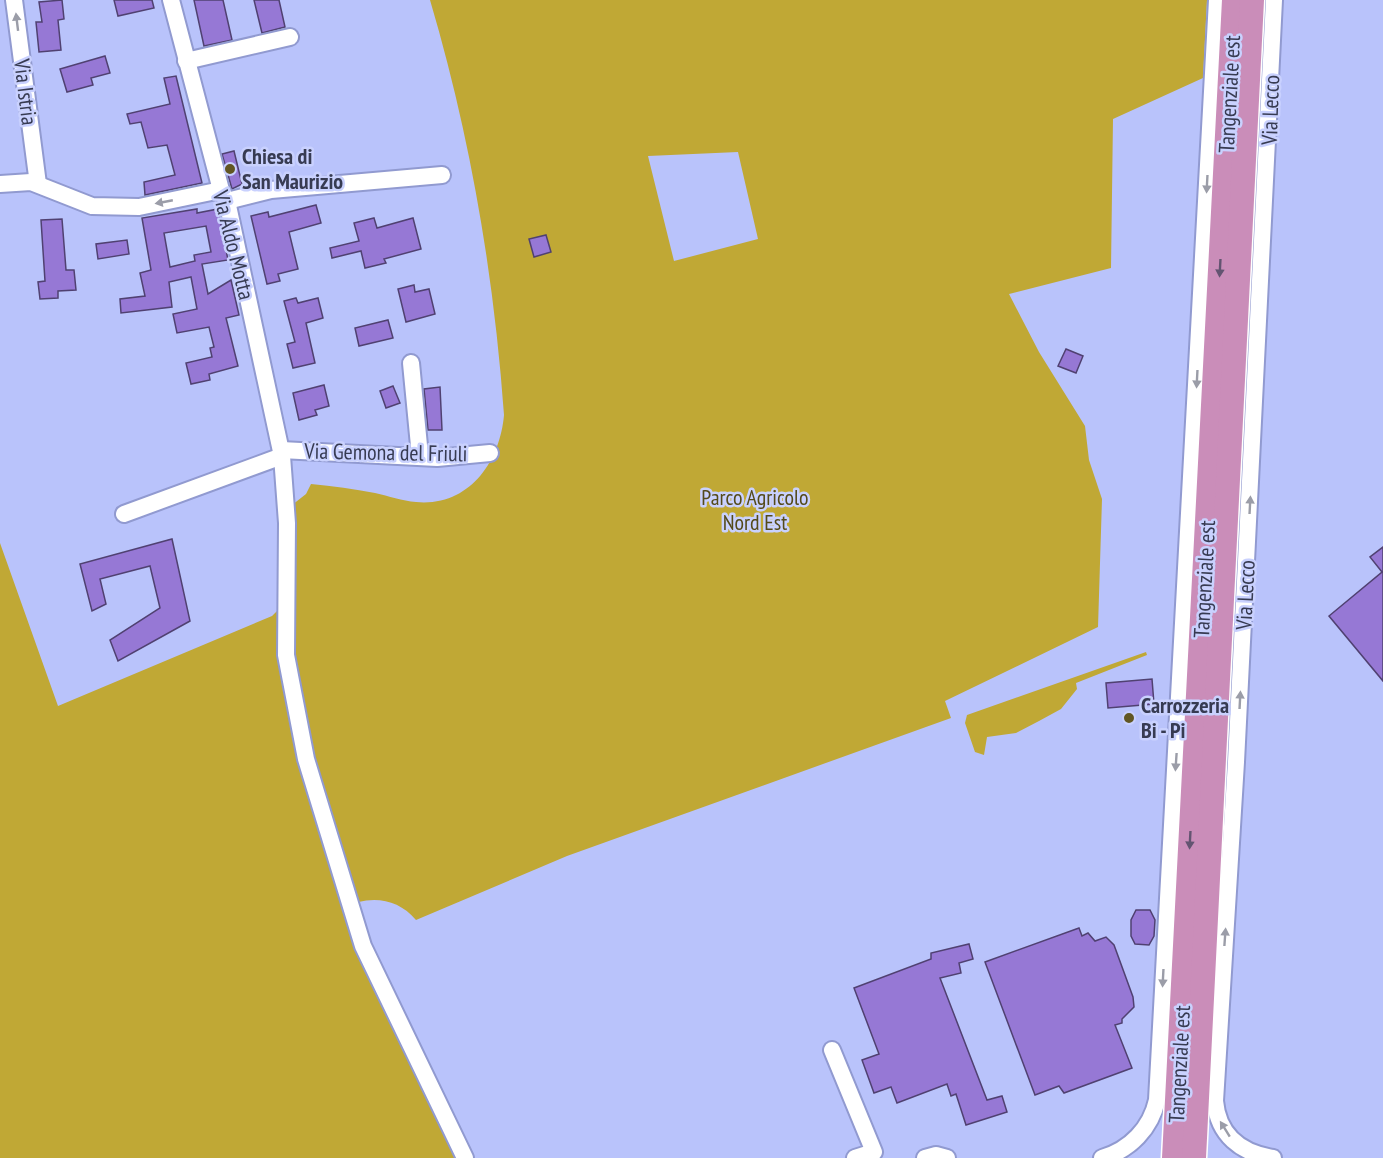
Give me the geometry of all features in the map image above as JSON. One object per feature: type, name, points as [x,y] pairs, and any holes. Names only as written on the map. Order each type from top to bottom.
[{"type":"highway","name":"Tangenziale est","points":[[1174,1158],[1234,0]]},
{"type":"highway","name":"Tangenziale est","points":[[1194,1158],[1252,0]]},
{"type":"street","name":"Via Istria","points":[[14,0],[42,186]]},
{"type":"street","name":"Via Aldo Motta","points":[[171,0],[224,196],[282,453],[287,523],[286,655],[306,759],[363,945],[465,1158]]},
{"type":"street","points":[[1102,1158],[1117,1152],[1138,1136],[1151,1119],[1157,1100],[1216,0]]},
{"type":"street","name":"Via Lecco","points":[[1272,1158],[1250,1153],[1235,1144],[1222,1126],[1215,1101],[1236,762],[1274,0]]},
{"type":"street","points":[[186,61],[290,37]]},
{"type":"street","points":[[0,184],[31,182],[92,207],[138,207],[271,190],[442,175]]},
{"type":"street","points":[[411,363],[420,456]]},
{"type":"street","points":[[124,514],[282,453]]},
{"type":"street","name":"Via Gemona del Friuli","points":[[282,453],[437,458],[490,453]]},
{"type":"street","points":[[832,1050],[874,1152],[855,1158]]},
{"type":"street","points":[[926,1158],[936,1155],[947,1158]]},
{"type":"green space","name":"Parco Agricolo Nord Est","points":[[430,0],[1207,0],[1203,78],[1113,119],[1111,268],[1009,294],[1039,352],[1085,426],[1089,460],[1102,499],[1098,627],[945,701],[951,718],[567,856],[416,920],[400,907],[382,900],[362,901],[343,908],[355,944],[460,1158],[0,1158],[0,543],[58,706],[272,616],[279,609],[292,505],[306,494],[311,484],[416,502],[435,502],[452,497],[466,489],[478,478],[496,449],[501,432],[504,415],[500,363],[478,206],[444,51]],"holes":[[[738,152],[758,239],[674,261],[648,156]]]},
{"type":"green space","points":[[1146,652],[1147,655],[1076,683],[1077,689],[1061,709],[1016,733],[987,737],[984,755],[975,752],[965,723],[967,715]]},
{"type":"building","points":[[62,0],[64,19],[58,20],[61,50],[39,52],[36,22],[42,22],[39,2]]},
{"type":"building","points":[[114,0],[152,0],[154,8],[118,16]]},
{"type":"building","points":[[194,0],[223,0],[232,40],[204,46]]},
{"type":"building","points":[[254,0],[279,0],[285,27],[262,33]]},
{"type":"building","points":[[105,56],[110,73],[91,78],[93,85],[67,92],[60,69]]},
{"type":"building","points":[[176,76],[202,183],[145,195],[144,182],[175,175],[167,145],[148,148],[141,122],[130,124],[127,114],[170,104],[164,78]]},
{"type":"building","name":"Chiesa di San Maurizio","points":[[234,151],[242,184],[232,189],[222,154]]},
{"type":"building","points":[[316,205],[321,223],[289,232],[298,269],[278,274],[280,281],[267,284],[251,216],[268,212],[269,217]]},
{"type":"building","points":[[197,209],[197,213],[218,209],[228,260],[202,264],[208,294],[231,280],[239,315],[226,318],[238,366],[209,374],[210,380],[191,384],[186,363],[212,357],[210,348],[214,347],[209,327],[177,333],[173,314],[197,309],[191,277],[169,282],[172,307],[121,313],[120,299],[145,296],[140,273],[151,270],[142,218]],"holes":[[[206,226],[211,252],[194,255],[195,261],[170,267],[164,233]]]},
{"type":"building","points":[[374,218],[377,228],[413,218],[421,249],[384,259],[386,263],[365,268],[361,251],[332,258],[330,248],[359,241],[354,223]]},
{"type":"building","points":[[62,219],[66,270],[74,270],[76,290],[58,291],[58,298],[40,299],[38,282],[45,281],[41,220]]},
{"type":"building","points":[[546,235],[551,252],[534,257],[529,239]]},
{"type":"building","points":[[127,240],[129,254],[98,259],[96,244]]},
{"type":"building","points":[[414,285],[415,292],[429,289],[435,314],[406,322],[398,289]]},
{"type":"building","points":[[296,298],[298,303],[318,298],[323,318],[306,323],[315,363],[293,368],[287,344],[295,342],[284,301]]},
{"type":"building","points":[[388,320],[393,338],[359,346],[355,328]]},
{"type":"building","points":[[1066,349],[1083,356],[1076,373],[1058,366]]},
{"type":"building","points":[[324,385],[329,406],[315,410],[317,415],[299,420],[293,393]]},
{"type":"building","points":[[393,386],[400,403],[386,408],[380,391]]},
{"type":"building","points":[[440,387],[442,430],[428,430],[424,389]]},
{"type":"building","points":[[172,539],[190,621],[118,661],[110,640],[160,608],[150,566],[100,579],[106,604],[92,611],[80,564]]},
{"type":"building","points":[[1383,547],[1383,681],[1329,616],[1382,572],[1370,557]]},
{"type":"building","points":[[1152,679],[1154,704],[1108,708],[1106,683]]},
{"type":"building","points":[[1136,910],[1150,910],[1155,920],[1154,936],[1149,945],[1135,944],[1131,936],[1131,920]]},
{"type":"building","points":[[1079,928],[1082,936],[1088,933],[1095,941],[1106,937],[1114,945],[1133,997],[1134,1007],[1122,1019],[1122,1023],[1115,1025],[1132,1068],[1064,1093],[1059,1086],[1035,1095],[985,962]]},
{"type":"building","points":[[969,944],[973,959],[959,963],[961,973],[940,978],[987,1100],[1002,1096],[1007,1112],[966,1125],[956,1094],[951,1096],[947,1084],[897,1103],[891,1087],[874,1093],[862,1060],[879,1054],[854,988],[931,959],[931,953]]},
{"type":"place","name":"Chiesa di San Maurizio","points":[[230,169]]},
{"type":"place","name":"Carrozzeria Bi - Pi","points":[[1129,718]]}]
